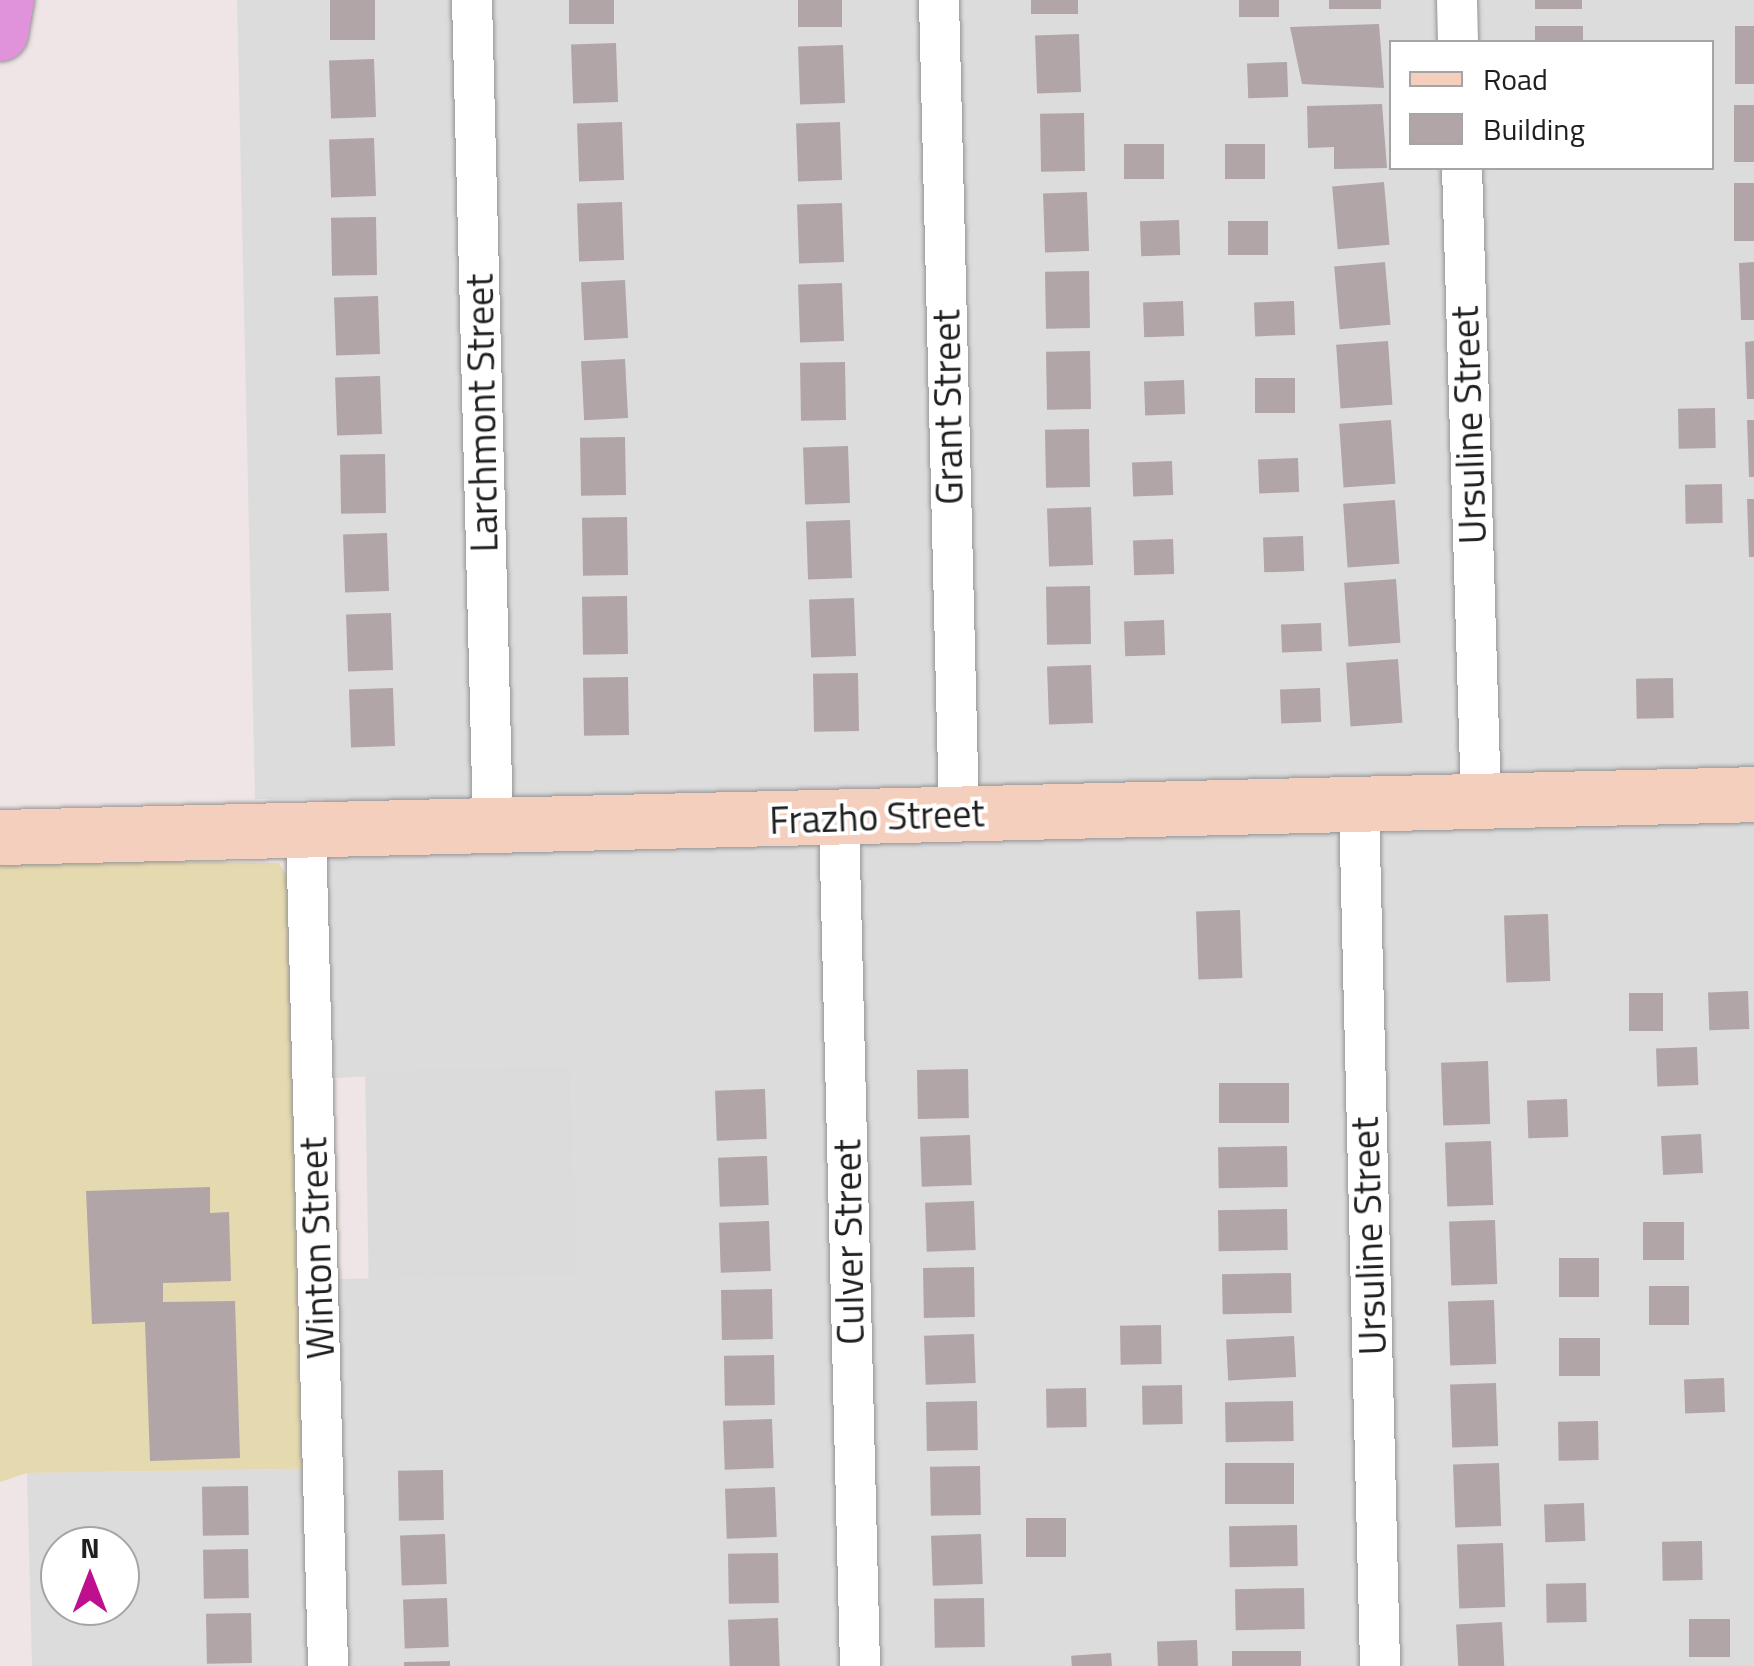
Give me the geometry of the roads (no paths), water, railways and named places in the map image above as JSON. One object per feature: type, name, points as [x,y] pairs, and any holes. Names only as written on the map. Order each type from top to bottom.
[{"type":"highway","points":[[0,32],[6,0]]},
{"type":"street","name":"Larchmont Street","points":[[472,0],[492,826]]},
{"type":"street","name":"Grant Street","points":[[939,0],[959,815]]},
{"type":"street","points":[[1457,0],[1458,40]]},
{"type":"street","name":"Ursuline Street","points":[[1462,170],[1481,802]]},
{"type":"street","name":"Frazho Street","points":[[0,837],[1754,794]]},
{"type":"street","name":"Ursuline Street","points":[[1359,805],[1380,1666]]},
{"type":"street","name":"Culver Street","points":[[839,819],[860,1666]]},
{"type":"street","name":"Winton Street","points":[[306,831],[328,1666]]}]
